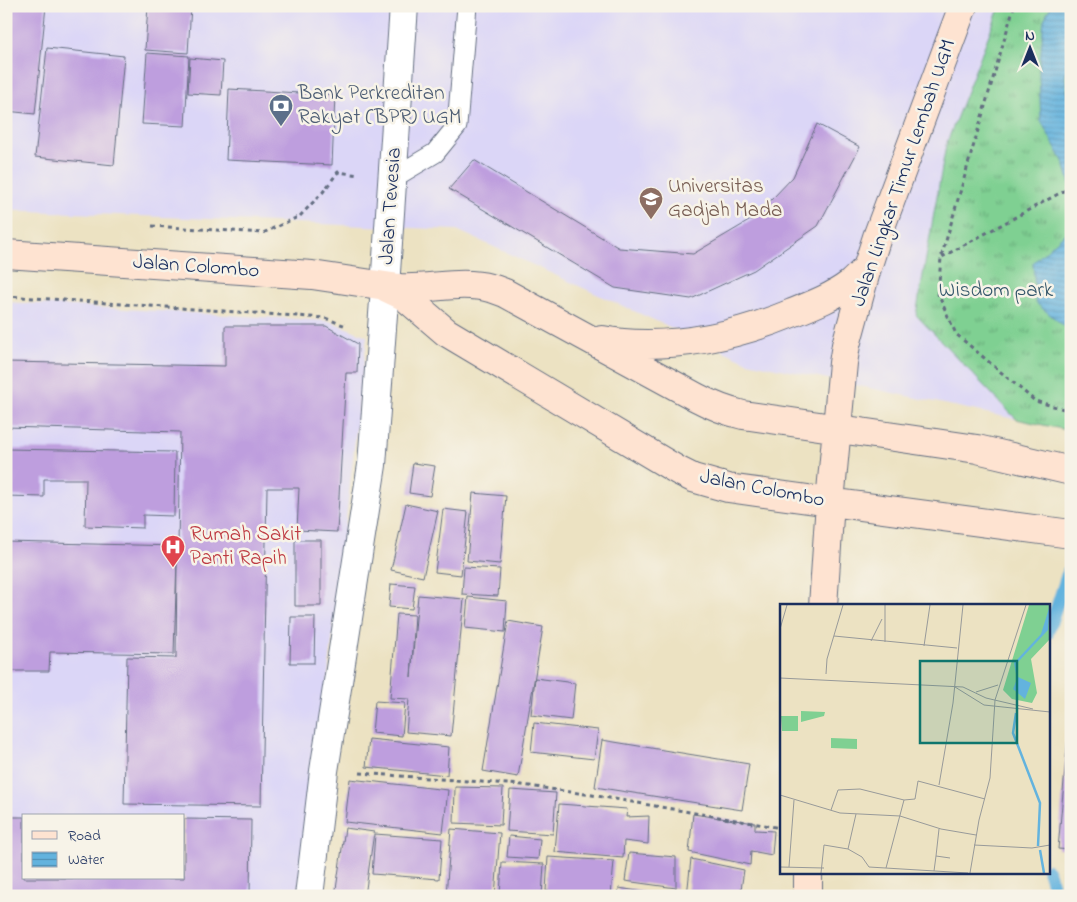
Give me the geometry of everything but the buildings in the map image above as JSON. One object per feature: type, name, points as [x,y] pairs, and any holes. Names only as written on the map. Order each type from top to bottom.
[{"type":"main road","name":"Jalan Lingkar Timur Lembah UGM","points":[[823,604],[836,429],[846,345],[866,268],[963,6]]},
{"type":"main road","name":"Jalan Colombo","points":[[6,254],[302,274],[385,287],[413,289],[459,285],[490,288],[505,293],[711,405],[727,411],[743,415],[977,449],[1071,471]]},
{"type":"main road","points":[[582,335],[630,344],[656,344],[684,342],[743,331],[773,321],[832,295],[851,283],[866,268]]},
{"type":"main road","name":"Jalan Colombo","points":[[385,287],[404,296],[446,332],[693,478],[728,488],[1071,534]]},
{"type":"main road","points":[[808,874],[808,896]]},
{"type":"street","name":"Jalan Tevesia","points":[[309,896],[324,771],[372,465],[404,6]]},
{"type":"lane","points":[[393,178],[435,153],[456,126],[467,6]]},
{"type":"path","points":[[1014,6],[941,258],[938,294],[956,334],[1035,400],[1071,411]]},
{"type":"path","points":[[146,226],[263,233],[300,216],[323,192],[338,172],[393,178]]},
{"type":"path","points":[[941,258],[1071,187]]},
{"type":"path","points":[[6,296],[325,318],[381,342]]},
{"type":"path","points":[[324,771],[522,785],[592,795],[780,828]]},
{"type":"shaded area","name":"Universitas Gadjah Mada","points":[[6,6],[1071,6],[1071,431],[748,362],[457,230],[6,210]]},
{"type":"shaded area","name":"Rumah Sakit Panti Rapih","points":[[6,302],[329,321],[367,336],[314,799],[297,896],[6,896]]},
{"type":"green space","name":"Wisdom park","points":[[1000,6],[1071,6],[1071,431],[1016,419],[916,315],[946,145]]},
{"type":"water","points":[[1051,6],[1071,6],[1071,51],[1065,77],[1071,116],[1071,187],[1064,163],[1041,121],[1039,73],[1044,20]]},
{"type":"water","points":[[1071,228],[1071,330],[1069,330],[1036,303],[1033,263]]},
{"type":"waterway","points":[[1050,627],[1068,571]]},
{"type":"waterway","points":[[1049,874],[1056,896]]},
{"type":"place","name":"Bank Perkreditan Rakyat (BPR) UGM","points":[[281,127]]},
{"type":"place","name":"Universitas Gadjah Mada","points":[[651,220]]},
{"type":"place","name":"Rumah Sakit Panti Rapih","points":[[173,568]]}]
